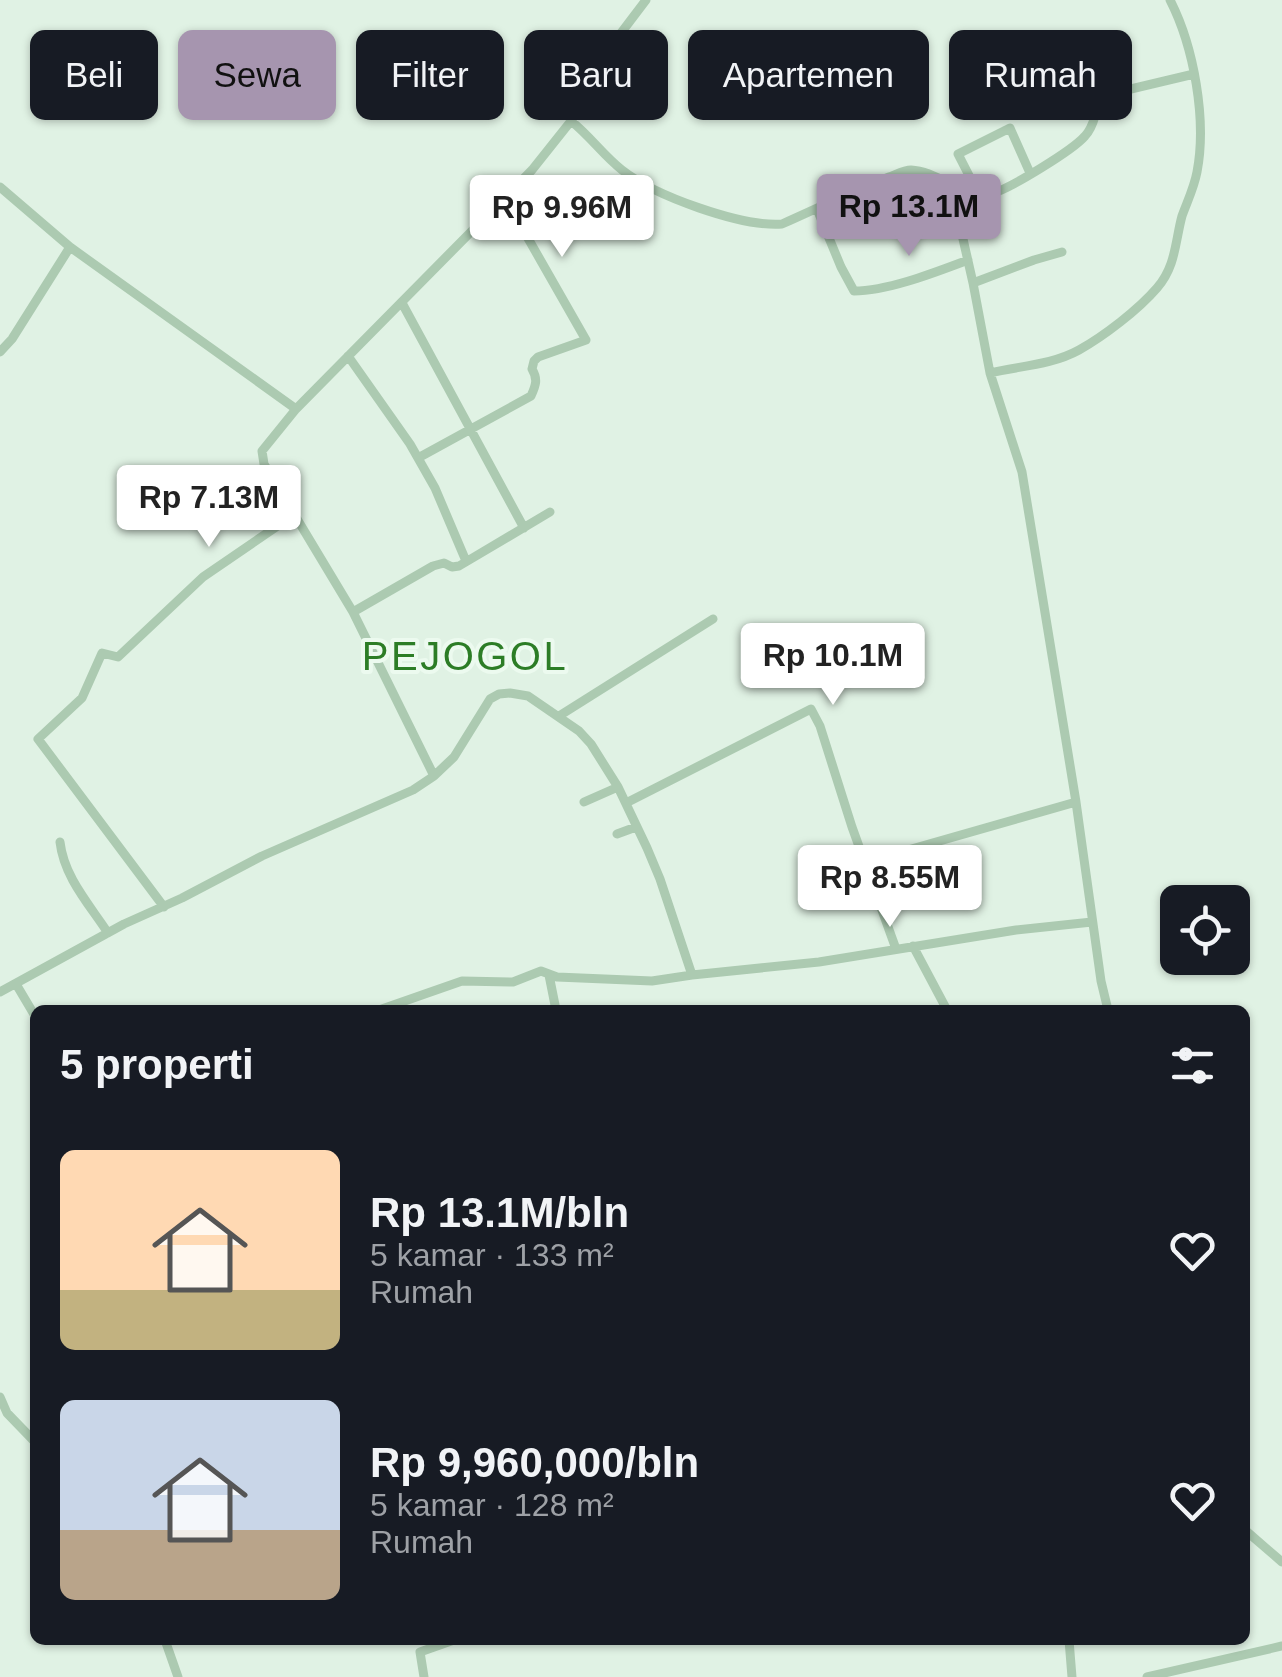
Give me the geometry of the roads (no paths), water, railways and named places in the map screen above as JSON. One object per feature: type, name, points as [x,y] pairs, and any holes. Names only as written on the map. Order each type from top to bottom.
[{"type":"street","points":[[434,776],[353,612],[264,464],[262,451],[296,409],[532,170],[584,102],[599,62],[646,0]]},
{"type":"street","points":[[990,373],[1058,360],[1080,350],[1134,309],[1158,286],[1172,265],[1197,174],[1199,114],[1189,44],[1170,0]]},
{"type":"street","points":[[571,121],[626,174],[687,204],[748,223],[769,225],[782,224],[907,170],[951,186],[996,192],[1082,139],[1104,98],[1194,74]]},
{"type":"street","points":[[978,192],[958,154],[1010,128],[1030,172]]},
{"type":"street","points":[[951,186],[990,373],[1022,472],[1107,1005]]},
{"type":"street","points":[[0,187],[70,246],[296,409]]},
{"type":"street","points":[[418,458],[532,396],[536,386],[534,361],[586,340],[505,198]]},
{"type":"street","points":[[817,209],[854,290],[868,290],[968,260]]},
{"type":"street","points":[[0,352],[70,246]]},
{"type":"street","points":[[973,284],[1062,252]]},
{"type":"street","points":[[402,303],[524,528]]},
{"type":"street","points":[[348,356],[410,444],[435,488],[466,561]]},
{"type":"street","points":[[353,612],[433,566],[444,563],[457,567],[550,512]]},
{"type":"street","points":[[164,907],[38,739],[82,698],[102,653],[118,657],[202,578],[296,514]]},
{"type":"street","points":[[560,716],[713,619]]},
{"type":"street","points":[[0,992],[262,856],[413,790],[454,757],[490,700],[510,692],[528,696],[560,716],[592,744],[626,802],[660,879],[692,974]]},
{"type":"street","points":[[626,802],[810,709],[820,726],[896,949]]},
{"type":"street","points":[[584,802],[618,787]]},
{"type":"street","points":[[866,862],[1076,802]]},
{"type":"street","points":[[617,834],[636,827]]},
{"type":"street","points":[[60,842],[68,871],[108,934]]},
{"type":"street","points":[[395,1005],[462,981],[513,982],[539,972],[557,978],[652,981],[818,962],[1016,930],[1092,922]]},
{"type":"street","points":[[913,946],[945,1005]]},
{"type":"street","points":[[549,975],[555,1005]]},
{"type":"street","points":[[16,984],[30,1008]]},
{"type":"street","points":[[0,1397],[7,1413],[30,1437]]},
{"type":"street","points":[[1250,1534],[1282,1562]]},
{"type":"street","points":[[167,1645],[178,1677]]},
{"type":"street","points":[[418,1645],[424,1677]]},
{"type":"street","points":[[420,1652],[440,1645]]},
{"type":"street","points":[[1069,1645],[1072,1677]]},
{"type":"street","points":[[1147,1677],[1282,1646]]},
{"type":"district","name":"PEJOGOL","points":[[465,656]]}]
